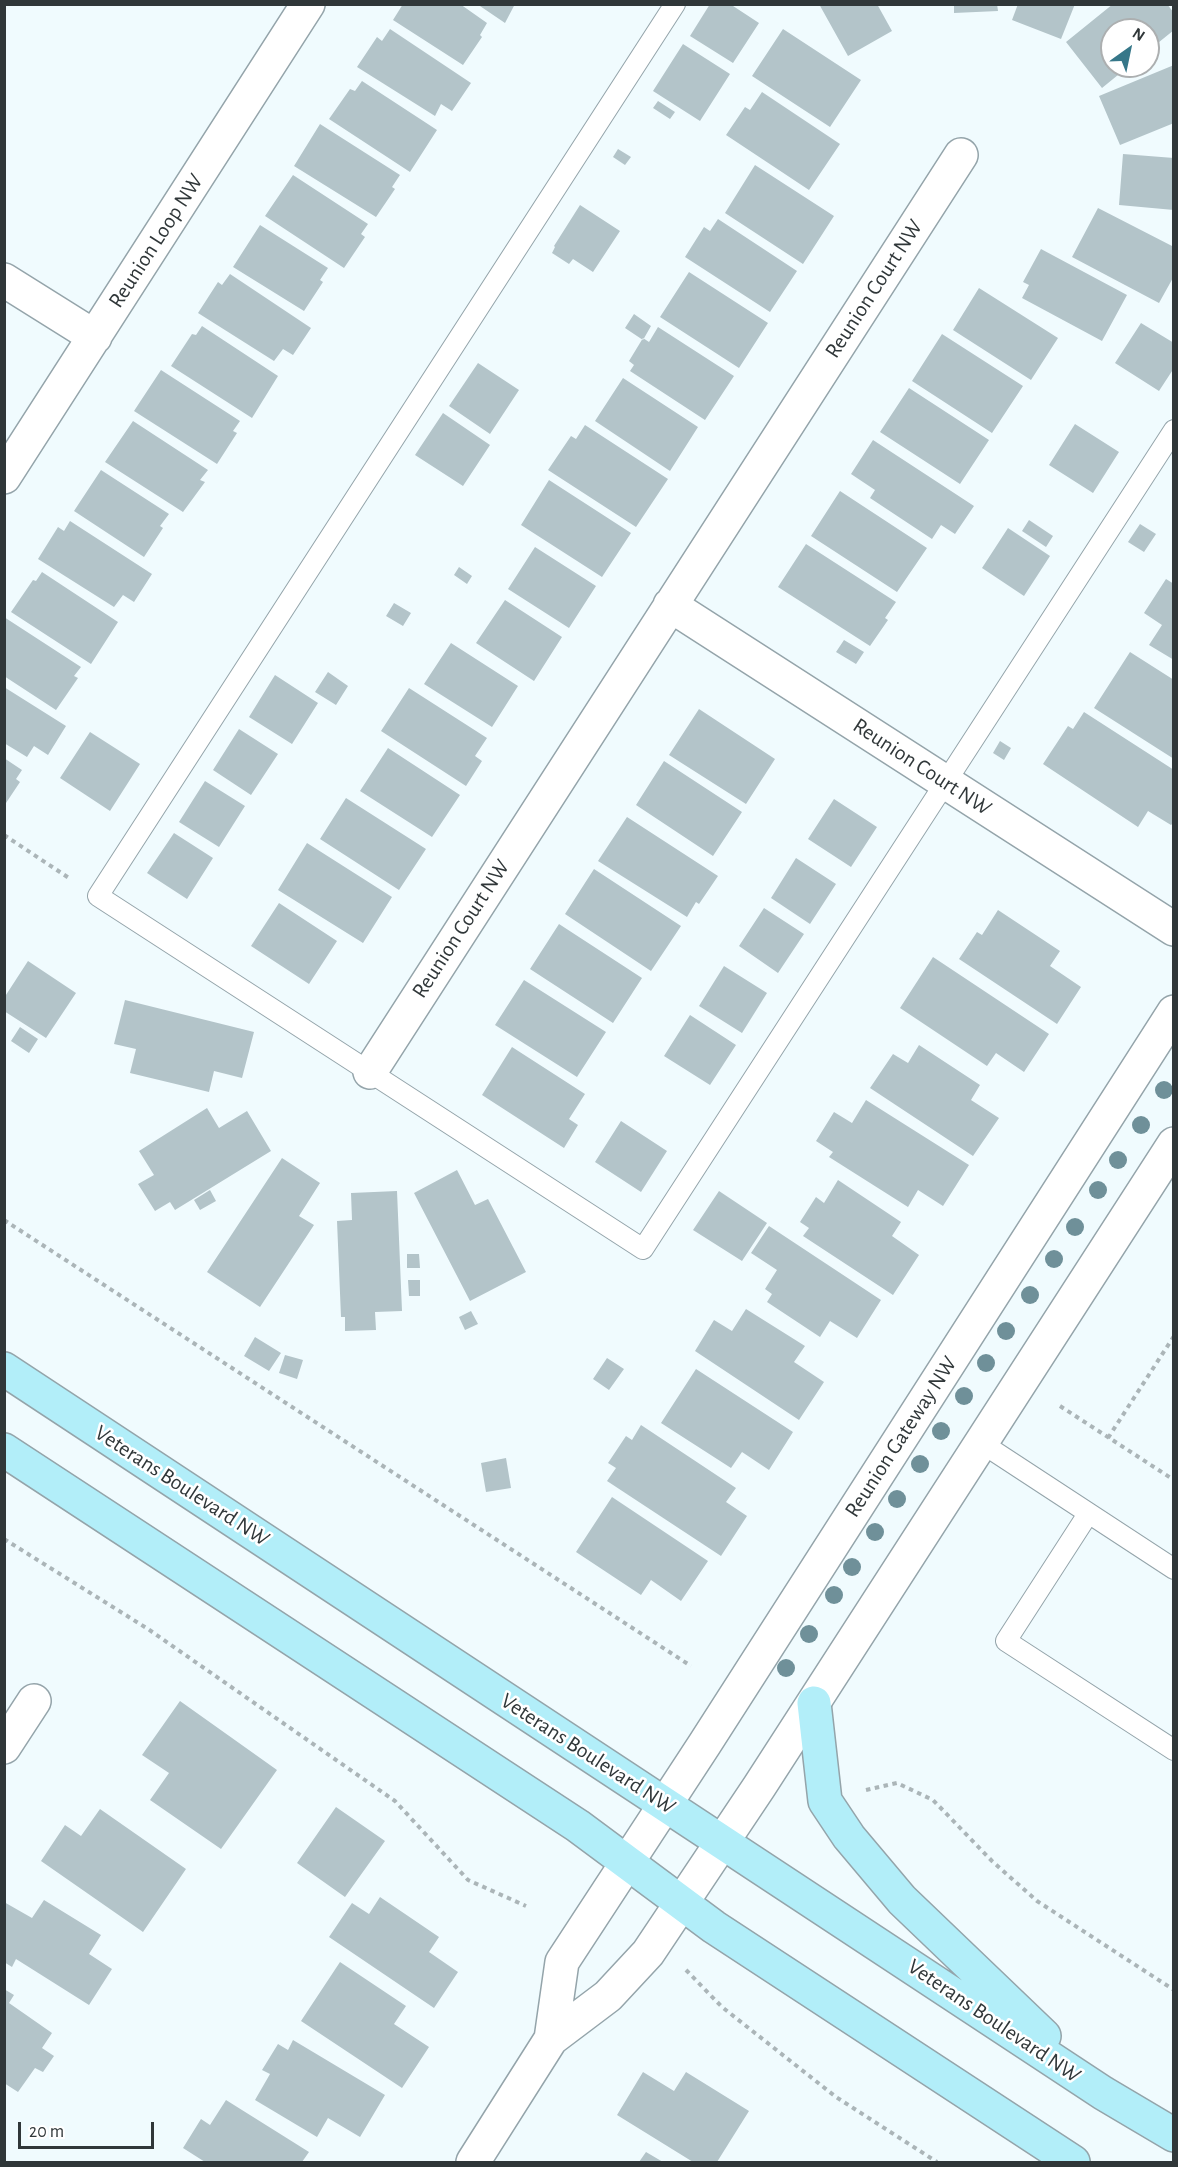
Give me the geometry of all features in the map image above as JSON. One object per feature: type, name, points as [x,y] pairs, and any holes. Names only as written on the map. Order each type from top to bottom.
[{"type":"main road","name":"Veterans Boulevard NW","points":[[4,1369],[1103,2093],[1173,2135]]},
{"type":"main road","points":[[4,1450],[578,1826],[714,1927],[1073,2163]]},
{"type":"main road","points":[[814,1703],[825,1801],[849,1837],[902,1900],[1103,2093]]},
{"type":"street","name":"Reunion Loop NW","points":[[4,477],[308,4]]},
{"type":"street","name":"Reunion Court NW","points":[[370,1072],[961,155]]},
{"type":"street","points":[[4,280],[95,337]]},
{"type":"street","name":"Reunion Court NW","points":[[670,605],[1173,929]]},
{"type":"street","name":"Reunion Gateway NW","points":[[551,2039],[562,1962],[1173,1012]]},
{"type":"street","points":[[473,2163],[551,2039],[608,1996],[648,1953],[814,1703],[1173,1144]]},
{"type":"street","points":[[4,1748],[34,1701]]},
{"type":"lane","points":[[675,4],[98,896],[643,1250],[1173,430]]},
{"type":"lane","points":[[980,1442],[1173,1569]]},
{"type":"lane","points":[[1088,1514],[1006,1641],[1173,1750]]},
{"type":"path","points":[[4,835],[98,896]]},
{"type":"path","points":[[4,1220],[691,1666]]},
{"type":"path","points":[[1108,1438],[1173,1336]]},
{"type":"path","points":[[1060,1406],[1173,1480]]},
{"type":"path","points":[[4,1539],[148,1629],[395,1802],[468,1880],[526,1906]]},
{"type":"path","points":[[861,1792],[897,1783],[933,1800],[992,1862],[1037,1900],[1173,1990]]},
{"type":"path","points":[[686,1970],[722,2007],[836,2097],[937,2163]]},
{"type":"building","points":[[403,4],[460,4],[487,23],[480,35],[482,37],[463,65],[393,20]]},
{"type":"building","points":[[477,4],[515,4],[505,23]]},
{"type":"building","points":[[710,4],[730,4],[759,23],[733,63],[690,36]]},
{"type":"building","points":[[819,4],[877,4],[892,31],[848,56]]},
{"type":"building","points":[[954,4],[997,4],[998,11],[954,13]]},
{"type":"building","points":[[1018,4],[1075,4],[1061,39],[1012,20]]},
{"type":"building","points":[[1113,4],[1167,4],[1174,13],[1174,30],[1160,41],[1160,18],[1100,18],[1100,78],[1114,78],[1102,88],[1066,42]]},
{"type":"building","points":[[390,29],[471,83],[452,111],[441,104],[435,116],[357,67],[377,37],[382,41]]},
{"type":"building","points":[[783,29],[861,80],[830,127],[752,76]]},
{"type":"building","points":[[683,44],[730,74],[700,121],[653,91]]},
{"type":"building","points":[[1174,65],[1174,123],[1120,145],[1099,96],[1143,78],[1160,78],[1160,71]]},
{"type":"building","points":[[362,81],[437,130],[410,172],[329,119],[350,89],[355,91]]},
{"type":"building","points":[[762,92],[840,144],[809,190],[726,135],[745,107],[750,110]]},
{"type":"building","points":[[658,101],[675,112],[670,119],[653,108]]},
{"type":"building","points":[[320,124],[400,175],[392,187],[395,189],[376,217],[294,166]]},
{"type":"building","points":[[618,149],[631,157],[625,165],[613,157]]},
{"type":"building","points":[[1123,154],[1174,158],[1174,210],[1119,205]]},
{"type":"building","points":[[755,165],[834,216],[803,264],[725,213]]},
{"type":"building","points":[[293,175],[368,224],[361,234],[365,237],[344,268],[265,216]]},
{"type":"building","points":[[580,205],[620,231],[593,272],[573,259],[569,264],[552,253]]},
{"type":"building","points":[[1098,208],[1174,247],[1174,276],[1159,303],[1072,257]]},
{"type":"building","points":[[718,219],[797,271],[770,312],[685,257],[704,227],[710,231]]},
{"type":"building","points":[[260,225],[328,268],[320,280],[323,282],[304,311],[233,267]]},
{"type":"building","points":[[1041,249],[1127,295],[1102,341],[1022,298],[1029,285],[1023,282]]},
{"type":"building","points":[[689,272],[768,323],[739,368],[660,317]]},
{"type":"building","points":[[230,274],[311,328],[293,355],[283,349],[274,361],[198,313],[218,282],[222,285]]},
{"type":"building","points":[[979,288],[1058,338],[1031,380],[953,330]]},
{"type":"building","points":[[634,314],[651,326],[643,340],[625,328]]},
{"type":"building","points":[[1141,323],[1174,343],[1174,368],[1159,391],[1115,363]]},
{"type":"building","points":[[202,326],[278,376],[252,418],[171,366],[192,334],[196,335]]},
{"type":"building","points":[[658,327],[734,376],[705,420],[630,371],[634,365],[629,361],[643,338],[649,342]]},
{"type":"building","points":[[942,334],[1023,386],[992,433],[912,381]]},
{"type":"building","points":[[478,363],[519,390],[490,434],[449,406]]},
{"type":"building","points":[[161,370],[240,421],[233,431],[237,433],[217,464],[134,411]]},
{"type":"building","points":[[623,378],[698,427],[670,471],[595,421]]},
{"type":"building","points":[[909,388],[989,440],[960,484],[880,432]]},
{"type":"building","points":[[443,413],[490,445],[463,486],[415,455]]},
{"type":"building","points":[[133,421],[208,470],[200,480],[205,482],[183,512],[105,462]]},
{"type":"building","points":[[1075,424],[1119,452],[1093,493],[1049,465]]},
{"type":"building","points":[[585,425],[668,479],[636,527],[548,470],[571,436],[576,439]]},
{"type":"building","points":[[873,440],[974,506],[955,534],[941,525],[932,539],[870,498],[875,490],[851,474]]},
{"type":"building","points":[[101,470],[169,514],[160,526],[163,528],[144,557],[74,511]]},
{"type":"building","points":[[549,480],[631,533],[602,577],[521,525]]},
{"type":"building","points":[[840,491],[927,548],[897,592],[811,536]]},
{"type":"building","points":[[1029,520],[1053,536],[1046,547],[1022,531]]},
{"type":"building","points":[[70,521],[152,574],[134,602],[123,595],[114,607],[38,559],[58,527],[64,531]]},
{"type":"building","points":[[1140,524],[1156,534],[1144,552],[1128,542]]},
{"type":"building","points":[[1008,528],[1050,556],[1024,596],[982,568]]},
{"type":"building","points":[[806,544],[896,602],[885,618],[888,620],[870,646],[778,587]]},
{"type":"building","points":[[535,547],[596,586],[569,628],[508,589]]},
{"type":"building","points":[[459,567],[472,576],[467,584],[454,575]]},
{"type":"building","points":[[42,572],[118,622],[91,664],[11,612],[33,580],[36,581]]},
{"type":"building","points":[[1166,579],[1174,584],[1174,660],[1149,645],[1162,625],[1144,613]]},
{"type":"building","points":[[505,600],[562,637],[534,681],[476,643]]},
{"type":"building","points":[[394,603],[411,613],[403,626],[386,616]]},
{"type":"building","points":[[4,617],[81,667],[74,676],[78,678],[56,710],[4,676]]},
{"type":"building","points":[[844,640],[864,652],[856,664],[836,652]]},
{"type":"building","points":[[451,643],[518,686],[492,727],[424,684]]},
{"type":"building","points":[[1130,652],[1174,680],[1174,759],[1094,708]]},
{"type":"building","points":[[328,672],[348,686],[336,705],[315,692]]},
{"type":"building","points":[[275,675],[318,703],[292,744],[249,717]]},
{"type":"building","points":[[4,687],[66,726],[48,755],[34,746],[27,757],[4,743]]},
{"type":"building","points":[[409,688],[487,738],[475,756],[482,761],[466,786],[381,731]]},
{"type":"building","points":[[699,709],[775,759],[746,804],[669,755]]},
{"type":"building","points":[[1084,712],[1174,770],[1174,822],[1171,825],[1148,811],[1138,827],[1043,764],[1068,726],[1073,729]]},
{"type":"building","points":[[239,729],[278,754],[251,795],[213,770]]},
{"type":"building","points":[[90,732],[140,764],[110,811],[60,778]]},
{"type":"building","points":[[1000,741],[1011,748],[1004,760],[993,753]]},
{"type":"building","points":[[388,748],[460,795],[432,837],[360,791]]},
{"type":"building","points":[[4,758],[22,770],[16,779],[20,782],[4,806]]},
{"type":"building","points":[[664,761],[742,812],[713,856],[636,805]]},
{"type":"building","points":[[205,781],[245,806],[219,847],[179,822]]},
{"type":"building","points":[[346,798],[426,849],[399,890],[320,839]]},
{"type":"building","points":[[834,799],[877,827],[851,867],[808,839]]},
{"type":"building","points":[[627,817],[718,876],[699,904],[696,902],[687,917],[598,861]]},
{"type":"building","points":[[174,833],[213,858],[187,899],[147,873]]},
{"type":"building","points":[[307,843],[392,897],[363,943],[278,890]]},
{"type":"building","points":[[796,858],[836,884],[810,924],[771,898]]},
{"type":"building","points":[[594,869],[681,926],[651,971],[565,914]]},
{"type":"building","points":[[279,903],[337,941],[309,984],[251,946]]},
{"type":"building","points":[[764,908],[804,934],[778,973],[739,946]]},
{"type":"building","points":[[998,910],[1060,951],[1050,966],[1081,987],[1057,1024],[959,959],[977,932],[982,935]]},
{"type":"building","points":[[559,924],[642,978],[613,1023],[530,969]]},
{"type":"building","points":[[933,957],[1049,1034],[1024,1072],[996,1053],[987,1066],[900,1008]]},
{"type":"building","points":[[28,961],[76,993],[46,1038],[4,1011],[4,998]]},
{"type":"building","points":[[724,966],[767,993],[742,1033],[699,1006]]},
{"type":"building","points":[[524,980],[606,1032],[577,1077],[495,1025]]},
{"type":"building","points":[[125,1000],[254,1032],[242,1078],[214,1071],[209,1092],[130,1073],[136,1049],[114,1044]]},
{"type":"building","points":[[690,1015],[736,1045],[710,1085],[664,1056]]},
{"type":"building","points":[[20,1027],[38,1039],[29,1053],[11,1041]]},
{"type":"building","points":[[919,1045],[980,1085],[971,1100],[999,1118],[973,1156],[870,1088],[893,1054],[908,1063]]},
{"type":"building","points":[[512,1047],[585,1094],[569,1119],[578,1125],[564,1148],[482,1095]]},
{"type":"building","points":[[866,1100],[969,1165],[943,1206],[918,1190],[908,1207],[829,1157],[833,1152],[816,1141],[834,1112],[852,1123]]},
{"type":"building","points":[[207,1108],[219,1128],[247,1111],[271,1151],[175,1210],[170,1202],[155,1211],[138,1184],[154,1175],[139,1151]]},
{"type":"building","points":[[621,1121],[667,1151],[641,1192],[595,1162]]},
{"type":"building","points":[[282,1158],[320,1183],[299,1216],[314,1225],[260,1307],[207,1272]]},
{"type":"building","points":[[457,1170],[475,1205],[488,1199],[526,1272],[470,1301],[414,1193]]},
{"type":"building","points":[[838,1180],[901,1222],[892,1236],[919,1255],[893,1295],[803,1236],[809,1228],[800,1222],[816,1197],[824,1203]]},
{"type":"building","points":[[210,1190],[216,1201],[200,1210],[194,1200]]},
{"type":"building","points":[[397,1191],[402,1311],[375,1312],[376,1330],[345,1331],[345,1317],[341,1317],[337,1221],[352,1220],[351,1193]]},
{"type":"building","points":[[719,1191],[767,1223],[742,1261],[693,1230]]},
{"type":"building","points":[[769,1226],[881,1300],[857,1338],[830,1321],[820,1337],[767,1302],[772,1294],[765,1289],[777,1270],[751,1253]]},
{"type":"building","points":[[407,1254],[419,1254],[420,1268],[407,1268]]},
{"type":"building","points":[[408,1280],[420,1280],[420,1296],[409,1296]]},
{"type":"building","points":[[746,1309],[805,1346],[794,1362],[824,1382],[799,1420],[695,1351],[714,1320],[732,1331]]},
{"type":"building","points":[[471,1311],[478,1324],[465,1330],[459,1317]]},
{"type":"building","points":[[255,1337],[281,1353],[269,1371],[244,1356]]},
{"type":"building","points":[[285,1355],[303,1360],[297,1379],[279,1373]]},
{"type":"building","points":[[607,1358],[624,1369],[609,1390],[593,1379]]},
{"type":"building","points":[[696,1369],[793,1432],[769,1470],[742,1452],[731,1468],[661,1423]]},
{"type":"building","points":[[641,1425],[736,1488],[726,1502],[747,1516],[721,1556],[607,1481],[616,1468],[608,1463],[626,1436],[632,1440]]},
{"type":"building","points":[[506,1458],[511,1488],[486,1492],[481,1463]]},
{"type":"building","points":[[612,1497],[708,1561],[681,1601],[651,1580],[641,1595],[576,1552]]},
{"type":"building","points":[[180,1701],[277,1770],[221,1849],[150,1800],[169,1773],[142,1755]]},
{"type":"building","points":[[336,1807],[385,1841],[345,1897],[297,1863]]},
{"type":"building","points":[[100,1809],[186,1869],[143,1932],[41,1861],[65,1825],[81,1836]]},
{"type":"building","points":[[380,1897],[439,1937],[429,1952],[458,1972],[434,2008],[329,1937],[352,1903],[369,1914]]},
{"type":"building","points":[[44,1900],[101,1935],[89,1954],[112,1969],[89,2005],[16,1959],[12,1967],[4,1962],[4,1902],[32,1918]]},
{"type":"building","points":[[340,1962],[406,2006],[394,2024],[429,2047],[402,2088],[301,2021]]},
{"type":"building","points":[[4,1989],[14,1995],[9,2003],[52,2033],[42,2048],[54,2056],[43,2072],[35,2068],[18,2092],[4,2083]]},
{"type":"building","points":[[293,2040],[385,2095],[360,2137],[328,2118],[317,2137],[255,2100],[270,2074],[262,2070],[278,2044],[288,2050]]},
{"type":"building","points":[[643,2072],[674,2091],[686,2072],[749,2111],[717,2162],[693,2162],[617,2115]]},
{"type":"building","points":[[226,2100],[309,2152],[302,2162],[205,2162],[183,2148],[201,2119],[210,2125]]},
{"type":"building","points":[[646,2152],[663,2162],[639,2162]]}]
